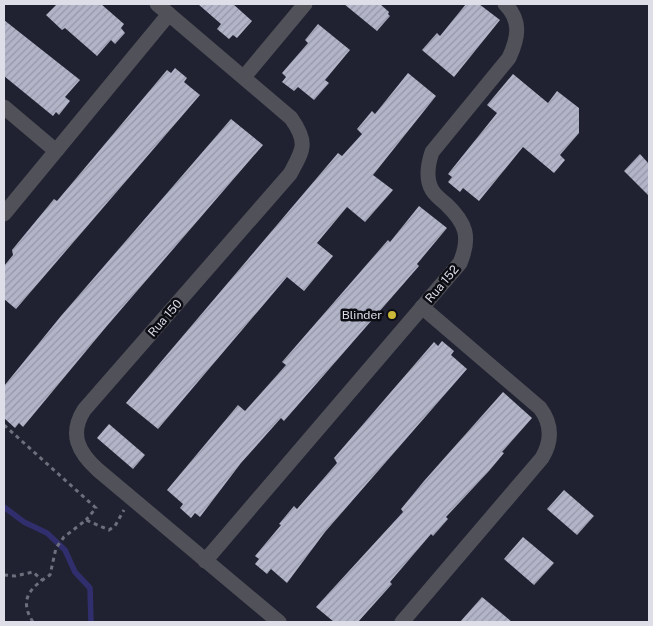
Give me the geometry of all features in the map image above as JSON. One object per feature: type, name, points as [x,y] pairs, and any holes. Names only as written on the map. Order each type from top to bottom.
[{"type":"street","name":"Rua 150","points":[[157,4],[244,76],[291,118],[300,131],[303,148],[290,174],[80,418],[76,437],[79,448],[87,460],[279,622]]},
{"type":"street","points":[[244,76],[305,4]]},
{"type":"street","name":"Rua 152","points":[[205,561],[460,263],[467,247],[464,228],[458,215],[432,191],[428,179],[428,166],[432,152],[508,58],[516,42],[518,31],[511,6]]},
{"type":"street","points":[[4,214],[169,14]]},
{"type":"street","points":[[4,107],[56,151]]},
{"type":"street","points":[[402,622],[542,458],[550,440],[548,423],[540,408],[422,307]]},
{"type":"path","points":[[4,425],[96,508],[86,520],[64,537],[56,548],[50,575],[32,587],[26,603],[33,622]]},
{"type":"path","points":[[86,520],[109,530],[115,526],[131,499]]},
{"type":"path","points":[[4,575],[15,576],[33,572],[42,580]]},
{"type":"building","points":[[57,4],[101,4],[124,24],[121,28],[125,33],[115,44],[111,40],[97,56],[65,28],[62,30],[46,15]]},
{"type":"building","points":[[198,4],[233,4],[252,21],[237,38],[233,35],[229,39],[217,29],[221,24]]},
{"type":"building","points":[[344,4],[380,4],[389,12],[390,16],[377,31]]},
{"type":"building","points":[[466,4],[479,4],[500,20],[454,77],[422,50],[437,33],[440,36]]},
{"type":"building","points":[[4,20],[80,80],[65,97],[70,101],[59,115],[56,112],[53,116],[4,76]]},
{"type":"building","points":[[318,24],[350,50],[325,80],[329,83],[314,100],[298,87],[294,91],[282,82],[286,77],[282,73],[308,43],[305,40]]},
{"type":"building","points":[[175,68],[187,78],[184,82],[200,95],[16,309],[4,299],[4,266],[13,255],[12,250],[54,199],[57,201],[167,70],[171,73]]},
{"type":"building","points":[[408,73],[436,96],[373,175],[393,190],[365,222],[347,207],[317,243],[333,256],[304,291],[287,277],[158,429],[126,403],[338,153],[342,156],[362,134],[357,129],[372,111],[375,114]]},
{"type":"building","points":[[513,74],[548,103],[557,91],[579,108],[579,133],[560,155],[565,160],[554,173],[523,147],[479,201],[463,188],[460,192],[448,182],[452,177],[448,174],[497,113],[487,105]]},
{"type":"building","points":[[231,119],[263,145],[106,327],[23,427],[19,423],[15,428],[4,418],[4,386],[61,316]]},
{"type":"building","points":[[640,154],[649,164],[649,196],[624,171]]},
{"type":"building","points":[[419,206],[447,228],[417,264],[419,266],[284,421],[281,418],[241,463],[200,517],[195,513],[191,518],[180,508],[183,504],[167,490],[238,405],[245,411],[286,365],[282,362],[388,240],[390,242]]},
{"type":"building","points":[[442,341],[454,351],[451,355],[467,369],[325,532],[287,583],[271,569],[267,574],[255,564],[259,559],[255,556],[281,525],[279,524],[294,506],[297,509],[337,463],[334,458],[434,342],[438,346]]},
{"type":"building","points":[[503,392],[532,418],[502,452],[504,453],[489,471],[446,517],[448,519],[433,536],[431,534],[390,582],[392,584],[358,622],[334,622],[316,607],[403,512],[401,509],[424,481]]},
{"type":"building","points":[[109,424],[145,455],[133,469],[97,438]]},
{"type":"building","points":[[564,490],[594,516],[577,535],[547,509]]},
{"type":"building","points":[[523,537],[554,563],[534,585],[504,559]]},
{"type":"building","points":[[482,597],[512,622],[460,622]]},
{"type":"waterway","points":[[4,507],[24,522],[47,533],[65,550],[75,572],[90,588],[91,622]]},
{"type":"place","name":"Blinder","points":[[392,315]]}]
